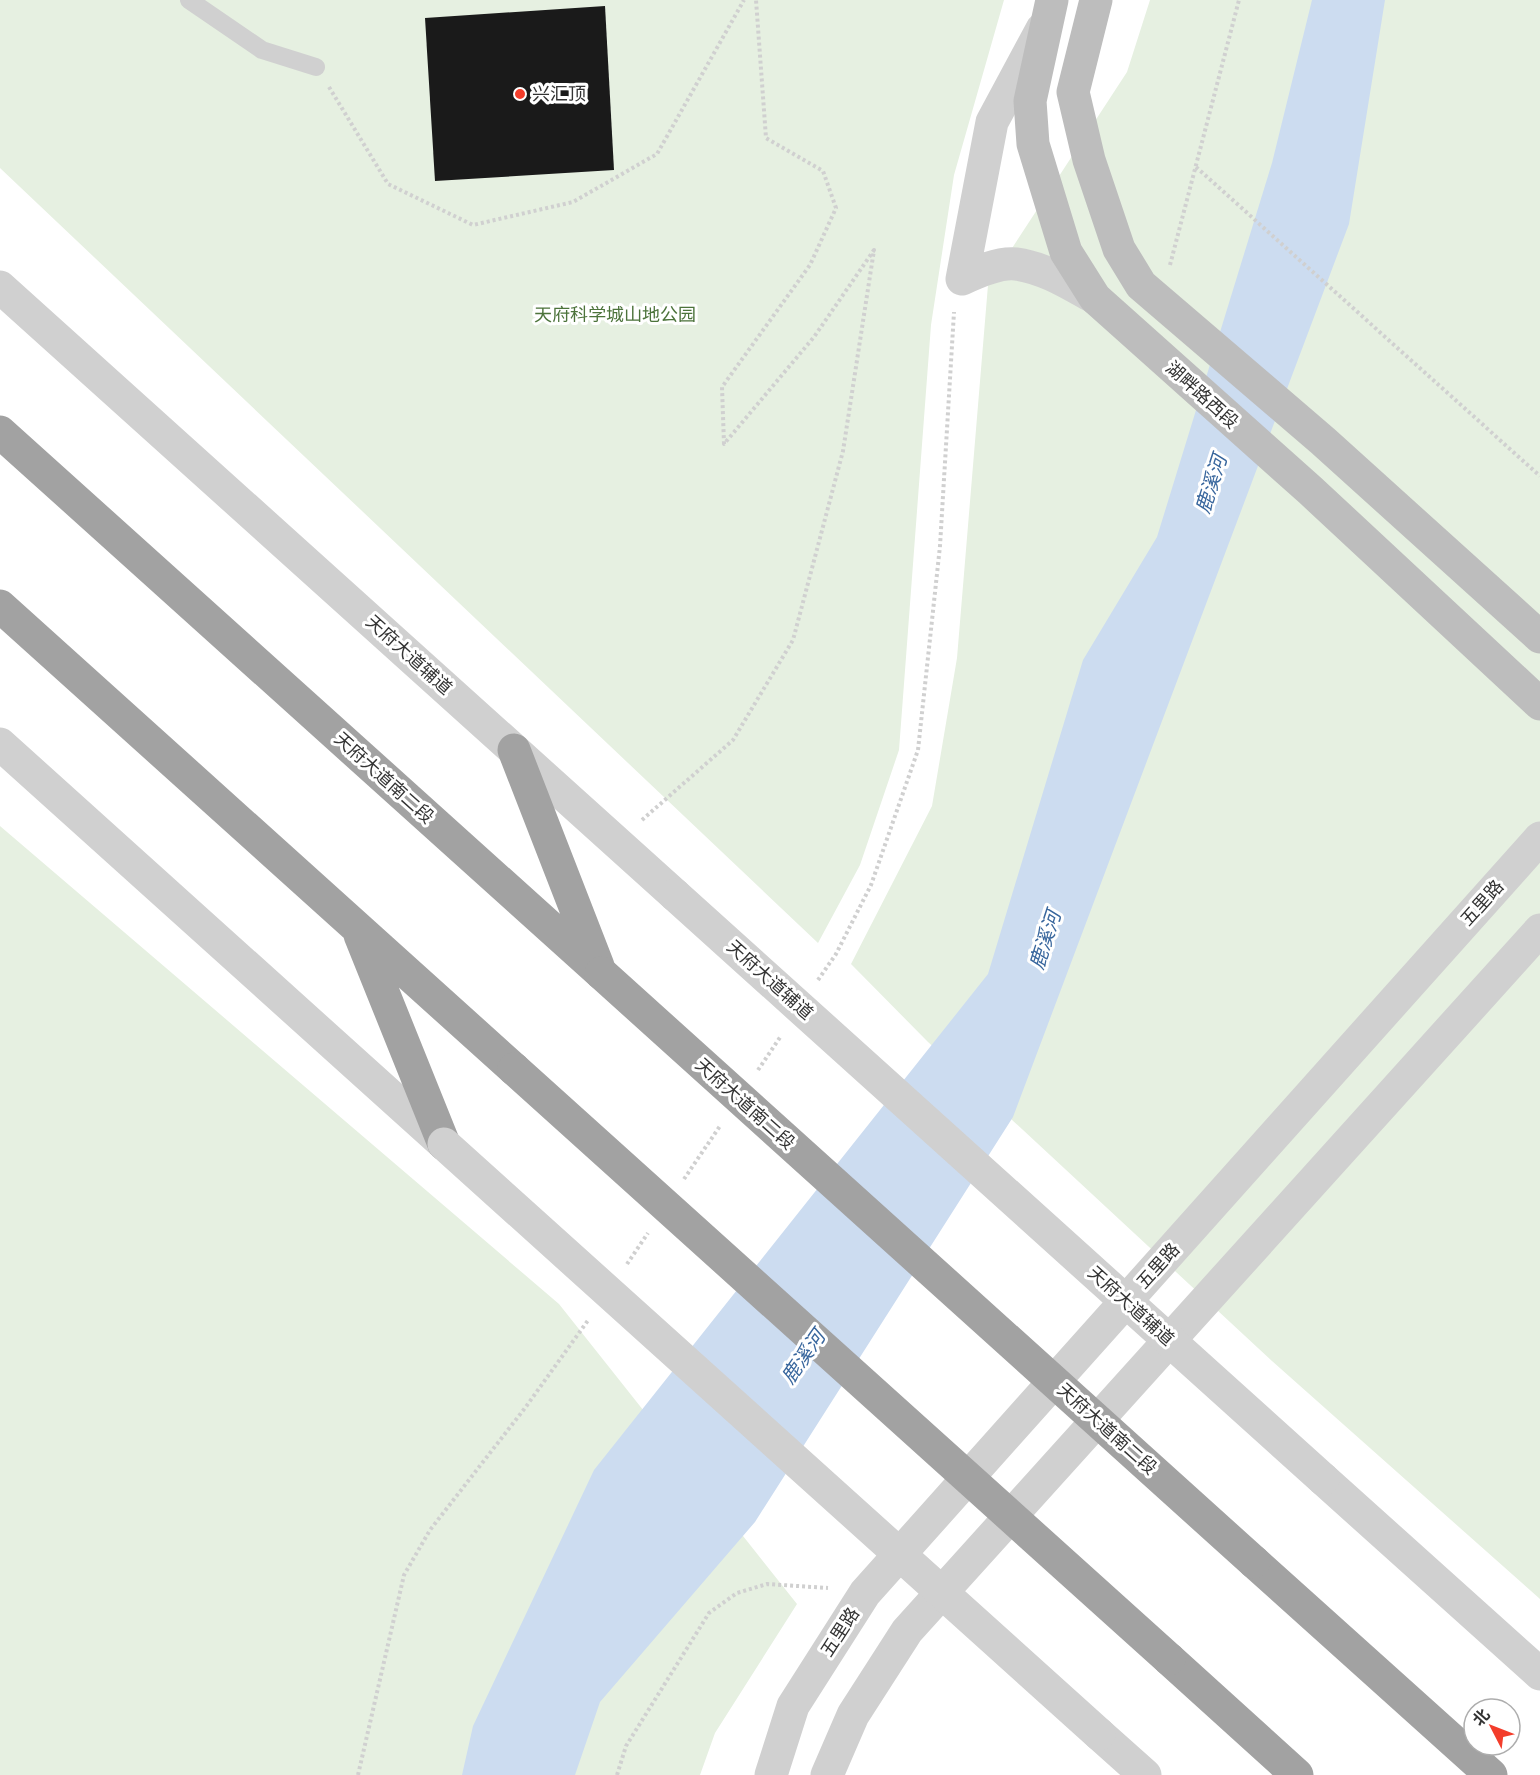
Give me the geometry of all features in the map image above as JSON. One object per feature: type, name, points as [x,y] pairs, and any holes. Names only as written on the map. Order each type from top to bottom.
[{"type":"highway","name":"天府大道南二段","points":[[0,432],[1491,1775]]},
{"type":"highway","points":[[0,606],[1297,1775]]},
{"type":"highway","points":[[514,750],[600,973]]},
{"type":"highway","points":[[357,928],[444,1144]]},
{"type":"main road","points":[[1096,0],[1073,92],[1089,160],[1119,249],[1141,285],[1323,441],[1540,637]]},
{"type":"main road","name":"湖畔路西段","points":[[1050,9],[1030,101],[1033,144],[1066,252],[1095,298],[1310,490],[1540,704]]},
{"type":"street","points":[[1050,9],[992,122],[962,279],[987,268],[1015,264],[1054,275],[1095,298]]},
{"type":"street","name":"天府大道辅道","points":[[0,287],[1540,1674]]},
{"type":"street","points":[[0,744],[1145,1775]]},
{"type":"street","name":"五里路","points":[[771,1775],[793,1706],[865,1593],[1540,838]]},
{"type":"street","points":[[827,1775],[853,1715],[907,1630],[1540,930]]},
{"type":"lane","points":[[189,0],[262,50],[316,67]]},
{"type":"path","points":[[316,67],[388,184],[473,225],[573,202],[657,154],[744,0]]},
{"type":"path","points":[[616,842],[734,740],[793,640],[843,451],[874,250],[814,337],[724,444],[722,387],[810,265],[836,208],[823,171],[766,138],[756,0]]},
{"type":"path","points":[[1160,301],[1239,0]]},
{"type":"path","points":[[1196,167],[1540,476]]},
{"type":"path","points":[[617,1775],[626,1746],[709,1613],[737,1593],[767,1584],[837,1589]]},
{"type":"green space","name":"天府科学城山地公园","points":[[0,0],[1004,0],[954,175],[931,325],[899,750],[860,865],[818,943],[0,168]]},
{"type":"green space","points":[[1150,0],[1540,0],[1540,1599],[1272,1361],[928,1042],[851,964],[932,806],[957,658],[988,285],[1127,72]]},
{"type":"green space","points":[[0,826],[559,1304],[797,1604],[715,1733],[700,1775],[0,1775]]},
{"type":"water","name":"鹿溪河","points":[[1312,0],[1385,0],[1349,224],[1013,1117],[755,1522],[600,1702],[575,1775],[462,1775],[473,1726],[594,1470],[988,974],[1083,660],[1157,537],[1272,163]]},
{"type":"building","name":"兴汇顶","points":[[605,6],[614,170],[435,181],[425,18]]},
{"type":"place","name":"兴汇顶","points":[[520,94]]}]
